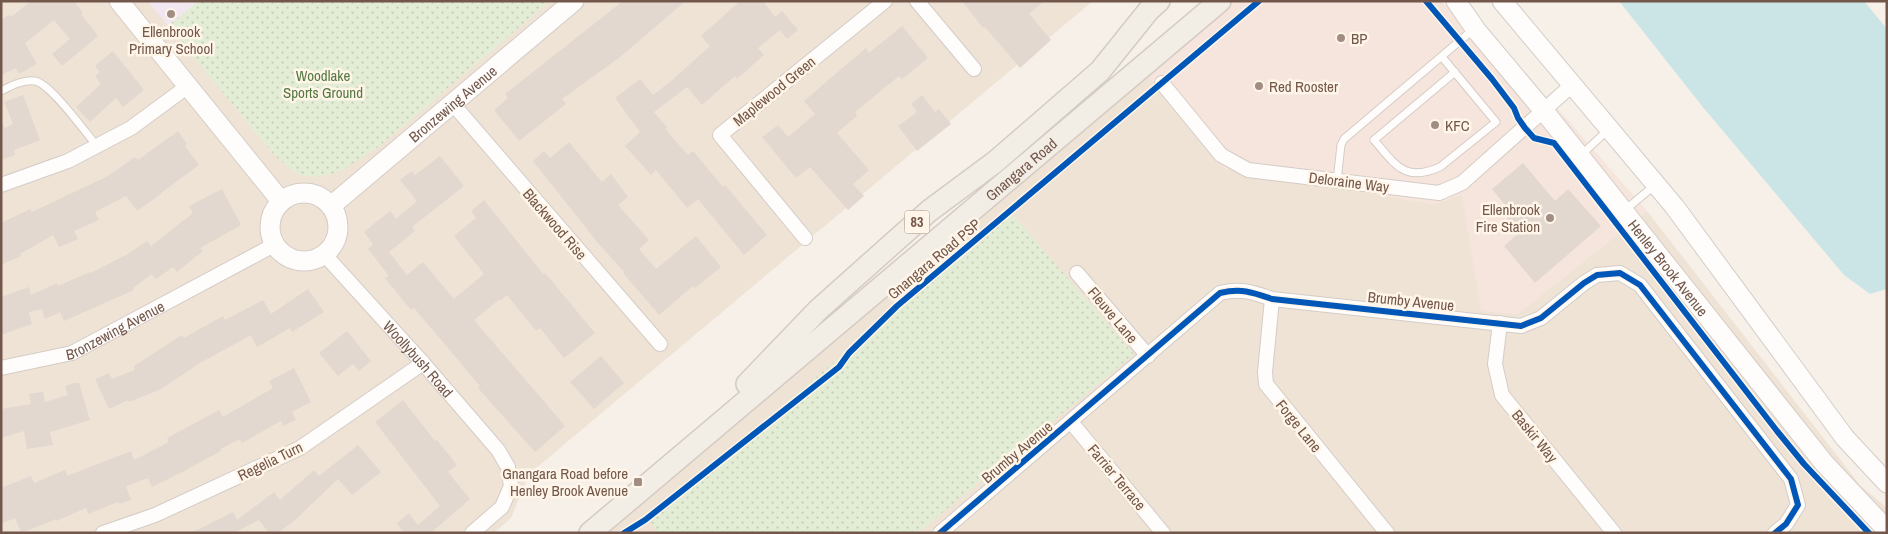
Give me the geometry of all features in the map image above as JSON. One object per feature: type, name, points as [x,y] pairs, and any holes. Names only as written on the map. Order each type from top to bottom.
[{"type":"main road","points":[[119,1],[281,201]]},
{"type":"main road","name":"Bronzewing Avenue","points":[[331,206],[574,1]]},
{"type":"main road","name":"Gnangara Road","points":[[684,452],[818,310],[929,211],[994,162],[1100,71],[1149,10],[1159,1]]},
{"type":"main road","name":"Gnangara Road","points":[[590,533],[1220,1]]},
{"type":"main road","name":"Henley Brook Avenue","points":[[1456,1],[1475,28],[1544,111],[1824,463],[1887,530]]},
{"type":"main road","points":[[1502,1],[1656,185],[1730,281],[1845,438],[1887,483]]},
{"type":"main road","points":[[307,193],[322,198],[331,206],[336,215],[338,226],[332,247],[314,260],[297,260],[282,254],[270,237],[270,218],[274,209],[281,201],[290,196],[307,193]]},
{"type":"street","name":"Maplewood Green","points":[[805,238],[720,135],[885,1]]},
{"type":"street","points":[[917,1],[974,69]]},
{"type":"street","name":"Deloraine Way","points":[[1162,83],[1221,156],[1248,170],[1439,193],[1462,183],[1572,85]]},
{"type":"street","points":[[1,185],[68,161],[131,128],[188,86]]},
{"type":"street","name":"Blackwood Rise","points":[[452,103],[660,344]]},
{"type":"street","name":"Bronzewing Avenue","points":[[1,368],[72,353],[274,245]]},
{"type":"street","name":"Woollybush Road","points":[[324,254],[423,363],[498,450],[508,467],[511,486],[502,507],[472,533]]},
{"type":"street","name":"Fleuve Lane","points":[[1078,273],[1148,356]]},
{"type":"street","name":"Brumby Avenue","points":[[940,533],[1220,293],[1246,290],[1272,299],[1521,326],[1541,318],[1584,283],[1597,275],[1620,273],[1640,285],[1791,479],[1798,505],[1786,524],[1775,533]]},
{"type":"street","name":"Forge Lane","points":[[1272,299],[1265,372],[1266,384],[1387,533]]},
{"type":"street","name":"Baskir Way","points":[[1500,323],[1494,364],[1502,396],[1614,533]]},
{"type":"street","name":"Regelia Turn","points":[[103,533],[156,515],[300,448],[423,363]]},
{"type":"street","name":"Farrier Terrace","points":[[1071,422],[1163,533]]},
{"type":"lane","points":[[1337,181],[1341,145],[1344,139],[1475,28]]},
{"type":"lane","points":[[1442,57],[1455,72],[1496,122],[1440,166],[1429,171],[1415,173],[1404,171],[1396,166],[1374,140],[1455,72]]},
{"type":"lane","points":[[1,90],[26,81],[36,81],[48,87],[97,146]]},
{"type":"lane","points":[[1580,156],[1609,129]]},
{"type":"lane","points":[[1624,211],[1656,185]]},
{"type":"shaded area","points":[[1,1],[148,1],[275,156],[377,148],[550,1],[1093,1],[529,474],[511,518],[494,533],[1,533]]},
{"type":"shaded area","name":"Ellenbrook Primary School","points":[[148,1],[198,1],[168,26]]},
{"type":"shaded area","points":[[1231,1],[1440,1],[1476,30],[1559,110],[1647,211],[1517,314],[1481,311],[1462,195],[1432,204],[1225,169],[1141,67]]},
{"type":"shaded area","points":[[1141,67],[1432,204],[1462,195],[1517,314],[1647,211],[1860,485],[1887,508],[1887,533],[588,533]]},
{"type":"green space","name":"Woodlake Sports Ground","points":[[198,1],[550,1],[377,148],[342,170],[322,177],[299,175],[275,156],[168,26]]},
{"type":"green space","points":[[1011,213],[1134,354],[918,533],[659,533],[648,519]]},
{"type":"water","points":[[1619,1],[1864,1],[1887,29],[1887,289],[1870,294],[1844,275],[1702,106]]},
{"type":"building","points":[[31,1],[74,1],[83,13],[81,14],[98,36],[62,66],[52,54],[70,39],[54,20],[25,43],[37,64],[19,74],[16,68],[1,75],[1,19],[10,15],[11,17]]},
{"type":"building","points":[[623,1],[686,1],[620,57],[562,99],[566,104],[519,141],[494,110],[508,98],[505,94]]},
{"type":"building","points":[[740,1],[763,1],[775,17],[782,11],[798,30],[787,39],[780,30],[758,48],[764,55],[737,79],[735,76],[702,105],[687,87],[654,112],[667,127],[665,129],[688,155],[693,151],[723,187],[725,185],[767,235],[744,255],[698,199],[687,208],[656,170],[651,175],[625,146],[640,132],[615,98],[640,79],[653,95],[670,82],[710,46],[701,36]]},
{"type":"building","points":[[962,1],[1044,1],[1029,14],[1051,40],[1020,68],[985,27],[983,28]]},
{"type":"building","points":[[902,26],[928,58],[902,79],[899,76],[855,112],[857,116],[837,133],[869,170],[853,184],[864,196],[848,210],[810,167],[796,178],[762,137],[778,125],[788,137],[815,114],[804,101],[866,48],[869,53]]},
{"type":"building","points":[[113,51],[144,90],[123,107],[116,98],[90,122],[76,107],[101,84],[95,76],[100,72],[95,66]]},
{"type":"building","points":[[23,95],[40,140],[14,150],[15,155],[1,160],[1,121],[5,128],[13,124],[4,102]]},
{"type":"building","points":[[922,95],[935,112],[939,109],[951,124],[917,151],[898,126],[917,112],[911,104]]},
{"type":"building","points":[[178,131],[187,144],[185,146],[199,165],[161,194],[137,211],[126,196],[95,212],[99,220],[74,231],[78,239],[59,247],[53,235],[20,254],[21,256],[1,265],[1,223],[30,209],[32,212],[108,176],[135,157],[138,160]]},
{"type":"building","points":[[569,142],[602,182],[611,174],[628,197],[618,205],[649,240],[639,249],[656,269],[696,236],[721,267],[695,288],[693,286],[659,315],[598,243],[533,161],[544,151],[550,158]]},
{"type":"building","points":[[440,156],[464,186],[412,227],[415,231],[389,252],[407,275],[423,262],[454,299],[484,274],[454,236],[476,218],[471,211],[484,200],[544,275],[545,273],[595,333],[564,358],[540,328],[536,331],[507,295],[474,320],[565,426],[535,452],[478,388],[480,386],[414,308],[411,310],[385,278],[389,276],[368,249],[373,244],[364,232],[390,211],[396,219],[417,201],[400,180],[412,171],[415,175]]},
{"type":"building","name":"Ellenbrook Fire Station","points":[[1523,163],[1555,201],[1568,189],[1601,226],[1535,283],[1504,246],[1519,233],[1500,209],[1505,205],[1492,189]]},
{"type":"building","points":[[222,189],[241,225],[200,248],[203,251],[177,272],[173,267],[156,279],[152,274],[133,288],[134,290],[64,321],[60,312],[45,319],[42,309],[29,312],[32,324],[1,335],[1,297],[29,287],[31,295],[57,283],[58,286],[91,273],[126,255],[147,241],[151,246],[193,213],[189,206]]},
{"type":"building","points":[[308,289],[324,312],[292,332],[290,328],[257,347],[251,335],[200,363],[161,389],[129,402],[128,400],[109,409],[95,379],[109,373],[112,379],[135,370],[134,366],[182,335],[184,338],[223,316],[225,320],[263,300],[271,314]]},
{"type":"building","points":[[347,331],[371,361],[359,371],[353,364],[338,376],[319,353]]},
{"type":"building","points":[[601,356],[624,383],[594,409],[570,382]]},
{"type":"building","points":[[294,368],[311,402],[292,412],[296,420],[283,426],[281,421],[242,443],[240,439],[152,487],[148,478],[126,486],[131,500],[119,504],[118,502],[88,514],[86,508],[21,533],[15,518],[1,524],[1,488],[31,476],[34,483],[65,470],[67,476],[131,451],[134,460],[169,442],[167,438],[219,410],[223,417],[273,388],[269,381]]},
{"type":"building","points":[[79,383],[90,420],[50,432],[53,445],[27,449],[24,431],[1,438],[1,409],[31,404],[29,394],[43,392],[45,402],[68,395],[65,386]]},
{"type":"building","points":[[403,400],[435,441],[437,440],[457,465],[448,472],[470,499],[431,533],[404,533],[397,523],[409,513],[418,525],[440,506],[375,422]]},
{"type":"building","points":[[358,445],[381,472],[352,495],[338,479],[295,520],[278,533],[269,533],[259,520],[234,533],[191,533],[233,512],[237,520],[274,492],[280,500],[314,470],[319,476]]},
{"type":"cycle path","name":"Gnangara Road PSP","points":[[624,533],[645,520],[839,367],[849,353],[897,306],[1259,1]]},
{"type":"cycle path","points":[[1426,1],[1492,79],[1514,108],[1525,128],[1534,138],[1554,143],[1777,431],[1804,464],[1869,533]]},
{"type":"cycle path","points":[[940,533],[1220,293],[1246,292],[1272,299],[1521,326],[1541,318],[1584,283],[1597,275],[1620,273],[1640,285],[1791,479],[1798,505],[1786,524],[1775,533]]},
{"type":"place","name":"Ellenbrook Primary School","points":[[171,14]]},
{"type":"place","name":"BP","points":[[1341,38]]},
{"type":"place","name":"Red Rooster","points":[[1259,86]]},
{"type":"place","name":"KFC","points":[[1435,125]]},
{"type":"place","name":"Ellenbrook Fire Station","points":[[1550,218]]},
{"type":"place","name":"Gnangara Road before Henley Brook Avenue","points":[[638,482]]}]
